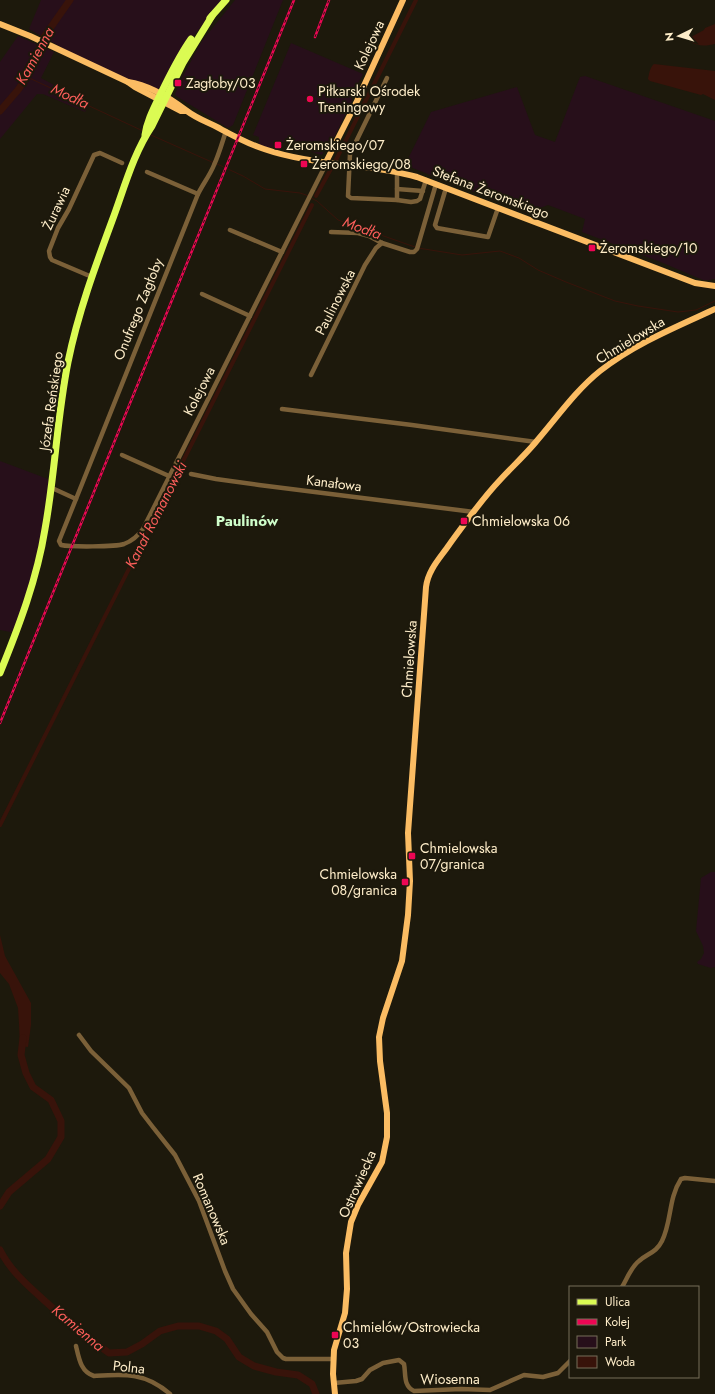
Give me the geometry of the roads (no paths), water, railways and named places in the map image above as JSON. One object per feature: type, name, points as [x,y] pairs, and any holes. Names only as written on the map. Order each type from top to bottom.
[{"type":"main road","points":[[162,98],[181,54],[195,34],[226,0]]},
{"type":"main road","name":"Józefa Reńskiego","points":[[0,673],[22,617],[43,542],[52,488],[68,363],[79,317],[92,276],[127,180],[149,125],[162,98]]},
{"type":"street","name":"Kolejowa","points":[[60,544],[62,546],[118,545],[130,541],[139,535],[143,529],[357,101],[404,0]]},
{"type":"street","name":"Stefana Żeromskiego","points":[[0,24],[30,36],[128,82],[136,83],[181,111],[188,112],[271,152],[291,157],[398,173],[426,180],[694,283],[715,286]]},
{"type":"street","points":[[387,78],[350,154],[348,196],[351,198],[411,202],[417,201],[420,198],[426,180]]},
{"type":"street","name":"Onufrego Zagłoby","points":[[60,544],[59,541],[61,533],[198,194],[217,160],[226,131]]},
{"type":"street","name":"Żurawia","points":[[92,276],[52,260],[49,251],[58,228],[69,209],[94,155],[100,153],[122,163]]},
{"type":"street","points":[[146,172],[198,194]]},
{"type":"street","points":[[397,200],[398,173]]},
{"type":"street","points":[[331,232],[358,233],[369,236],[382,243],[414,252],[417,249],[436,184]]},
{"type":"street","points":[[446,188],[435,225],[436,228],[488,237],[498,208]]},
{"type":"street","points":[[397,189],[422,191]]},
{"type":"street","points":[[230,230],[282,252]]},
{"type":"street","name":"Paulinowska","points":[[311,375],[365,265],[376,248],[382,243]]},
{"type":"street","points":[[202,294],[250,316]]},
{"type":"street","name":"Chmielowska","points":[[408,915],[410,881],[408,833],[427,582],[429,574],[474,512],[500,480],[536,442],[572,399],[600,371],[637,347],[715,309]]},
{"type":"street","points":[[282,409],[536,442]]},
{"type":"street","points":[[122,455],[170,476]]},
{"type":"street","name":"Kanałowa","points":[[192,474],[252,484],[474,512]]},
{"type":"street","points":[[52,488],[76,499]]},
{"type":"street","name":"Ostrowiecka","points":[[335,1394],[334,1359],[336,1344],[345,1313],[347,1290],[346,1253],[351,1222],[358,1205],[382,1162],[386,1146],[387,1113],[380,1061],[379,1037],[383,1018],[402,961],[408,915]]},
{"type":"street","name":"Romanowska","points":[[79,1035],[91,1051],[130,1088],[142,1113],[175,1155],[199,1202],[225,1272],[233,1289],[251,1314],[267,1332],[277,1352],[286,1359],[334,1359]]},
{"type":"street","points":[[623,1286],[638,1261],[653,1252],[662,1241],[668,1226],[672,1196],[681,1179],[685,1178],[715,1181]]},
{"type":"street","name":"Polna","points":[[76,1346],[80,1363],[85,1371],[90,1375],[139,1376],[152,1381],[170,1394]]},
{"type":"street","name":"Wiosenna","points":[[334,1383],[350,1382],[362,1379],[370,1370],[383,1363],[399,1360],[404,1364],[406,1384],[414,1391],[461,1389],[490,1390],[524,1375],[543,1377],[558,1373],[569,1362]]},
{"type":"water","points":[[715,24],[715,44],[705,46],[690,41],[691,37],[705,28]]},
{"type":"water","points":[[654,64],[715,71],[715,100],[703,94],[701,95],[650,81],[648,79],[649,73]]},
{"type":"water","points":[[0,935],[5,956],[31,1003],[31,1025],[28,1047],[20,1046],[18,1008],[9,984],[0,973]]},
{"type":"waterway","name":"Kamienna","points":[[0,111],[27,77],[44,37],[70,0]]},
{"type":"waterway","name":"Kanał Romanowski","points":[[336,160],[416,0]]},
{"type":"waterway","name":"Modła","points":[[27,77],[143,131]]},
{"type":"waterway","name":"Modła","points":[[151,135],[214,163]]},
{"type":"waterway","name":"Modła","points":[[217,164],[243,176],[265,189],[300,193],[309,196]]},
{"type":"waterway","name":"Kanał Romanowski","points":[[316,196],[332,167]]},
{"type":"waterway","name":"Modła","points":[[311,198],[317,201],[338,220],[415,247]]},
{"type":"waterway","name":"Kanał Romanowski","points":[[0,825],[312,205]]},
{"type":"waterway","name":"Modła","points":[[418,248],[462,255],[500,251],[519,258],[538,270],[566,282],[615,301],[638,306],[678,312],[696,310],[715,301]]},
{"type":"waterway","name":"Kamienna","points":[[0,1206],[9,1192],[48,1159],[61,1137],[61,1121],[51,1100],[33,1087],[26,1073],[21,1055],[23,1038]]},
{"type":"waterway","name":"Kamienna","points":[[0,1250],[11,1267],[31,1289],[109,1353],[127,1352],[142,1344],[160,1331],[178,1326],[199,1326],[216,1331],[227,1339],[239,1357],[254,1366],[276,1372],[298,1375],[312,1384],[316,1394]]},
{"type":"railway","points":[[0,723],[294,0]]},
{"type":"railway","points":[[315,37],[329,0]]},
{"type":"place","name":"Zagłoby/03","points":[[178,83]]},
{"type":"place","name":"Piłkarski Ośrodek Treningowy","points":[[310,99]]},
{"type":"place","name":"Żeromskiego/07","points":[[278,145]]},
{"type":"place","name":"Żeromskiego/08","points":[[304,164]]},
{"type":"place","name":"Żeromskiego/10","points":[[592,248]]},
{"type":"place","name":"Chmielowska 06","points":[[464,521]]},
{"type":"place","name":"Chmielowska 07/granica","points":[[412,856]]},
{"type":"place","name":"Chmielowska 08/granica","points":[[405,882]]},
{"type":"place","name":"Chmielów/Ostrowiecka 03","points":[[335,1335]]},
{"type":"district","name":"Paulinów","points":[[247,521]]}]
